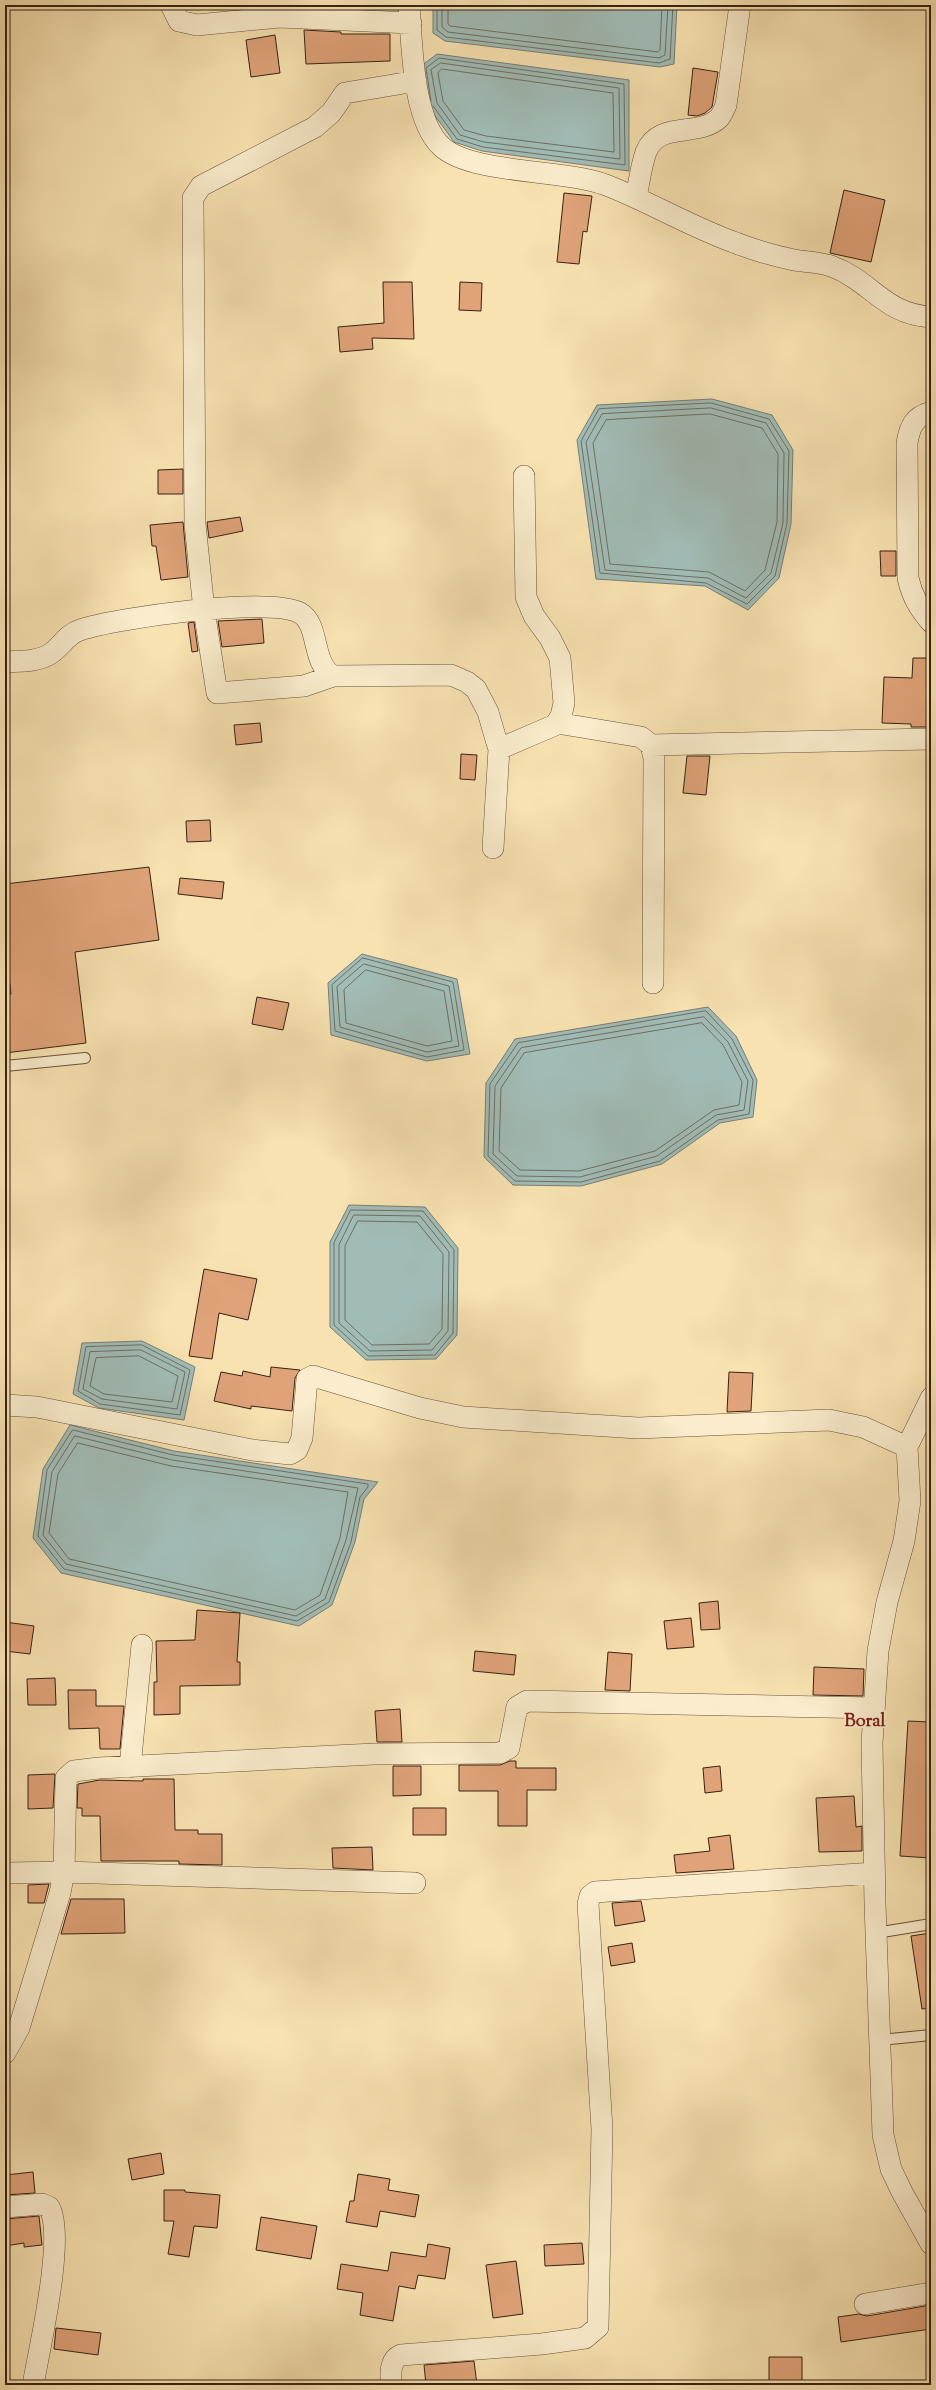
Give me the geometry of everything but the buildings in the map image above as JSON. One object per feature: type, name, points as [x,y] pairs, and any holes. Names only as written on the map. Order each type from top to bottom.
[{"type":"street","points":[[171,5],[179,21],[186,24],[198,25],[306,12],[410,14],[416,81],[430,130],[443,148],[459,158],[482,164],[577,177],[604,185],[636,198],[689,224],[736,243],[793,260],[830,266],[860,280],[887,304],[901,312],[931,317]]},
{"type":"street","points":[[636,198],[646,152],[656,137],[673,131],[704,125],[719,118],[726,105],[740,5]]},
{"type":"street","points":[[416,81],[345,93],[331,113],[315,127],[201,186],[194,193],[196,524],[204,610],[217,693],[304,686],[333,676],[451,675],[460,678],[476,689],[492,723],[499,749],[493,848]]},
{"type":"street","points":[[931,412],[919,416],[909,427],[907,443],[908,578],[911,593],[918,606],[931,622]]},
{"type":"street","points":[[524,476],[526,598],[534,616],[550,638],[560,658],[564,703],[557,723]]},
{"type":"street","points":[[5,662],[31,660],[49,655],[70,635],[91,627],[172,613],[268,607],[301,613],[309,623],[324,667],[333,676]]},
{"type":"street","points":[[499,749],[557,723],[641,737],[651,745],[654,758],[653,983]]},
{"type":"street","points":[[651,745],[931,738]]},
{"type":"street","points":[[5,1405],[37,1407],[252,1450],[290,1454],[297,1450],[302,1438],[306,1379],[313,1376],[420,1408],[463,1417],[638,1428],[829,1420],[863,1427],[907,1447]]},
{"type":"street","points":[[931,1398],[907,1447],[910,1501],[904,1541],[887,1602],[878,1651],[872,1743],[874,1873],[883,2134],[891,2169],[931,2244]]},
{"type":"street","points":[[130,1767],[142,1646]]},
{"type":"street","points":[[5,2053],[19,2028],[56,1911],[64,1872],[66,1778],[74,1771],[82,1769],[374,1754],[500,1753],[509,1748],[517,1707],[527,1701],[874,1708]]},
{"type":"street","points":[[8,1873],[64,1872],[415,1883]]},
{"type":"street","points":[[391,2385],[392,2364],[396,2357],[401,2355],[542,2344],[585,2338],[598,2327],[602,2129],[588,1904],[590,1896],[595,1892],[874,1873]]},
{"type":"street","points":[[5,2207],[42,2204],[49,2207],[53,2220],[54,2262],[33,2385]]},
{"type":"street","points":[[865,2304],[931,2293]]},
{"type":"lane","points":[[5,1066],[85,1058]]},
{"type":"lane","points":[[876,1933],[931,1924]]},
{"type":"lane","points":[[880,2040],[931,2035]]},
{"type":"water","points":[[433,5],[677,5],[674,64],[660,67],[445,41],[433,33]]},
{"type":"water","points":[[437,54],[629,80],[629,171],[482,151],[454,142],[428,106],[421,66]]},
{"type":"water","points":[[712,399],[772,415],[793,450],[791,524],[779,578],[748,610],[705,586],[596,579],[577,440],[597,405]]},
{"type":"water","points":[[362,954],[457,979],[470,1054],[427,1061],[331,1035],[328,983]]},
{"type":"water","points":[[708,1007],[736,1036],[757,1080],[753,1117],[720,1123],[662,1164],[581,1186],[513,1185],[484,1157],[486,1083],[515,1039]]},
{"type":"water","points":[[349,1205],[425,1207],[458,1248],[457,1335],[436,1359],[366,1360],[330,1327],[330,1242]]},
{"type":"water","points":[[142,1341],[195,1367],[184,1420],[99,1408],[73,1394],[82,1343]]},
{"type":"water","points":[[70,1425],[174,1451],[378,1482],[364,1499],[355,1542],[332,1605],[299,1626],[61,1573],[33,1538],[43,1469]]},
{"type":"district","name":"Boral","points":[[865,1720]]}]
